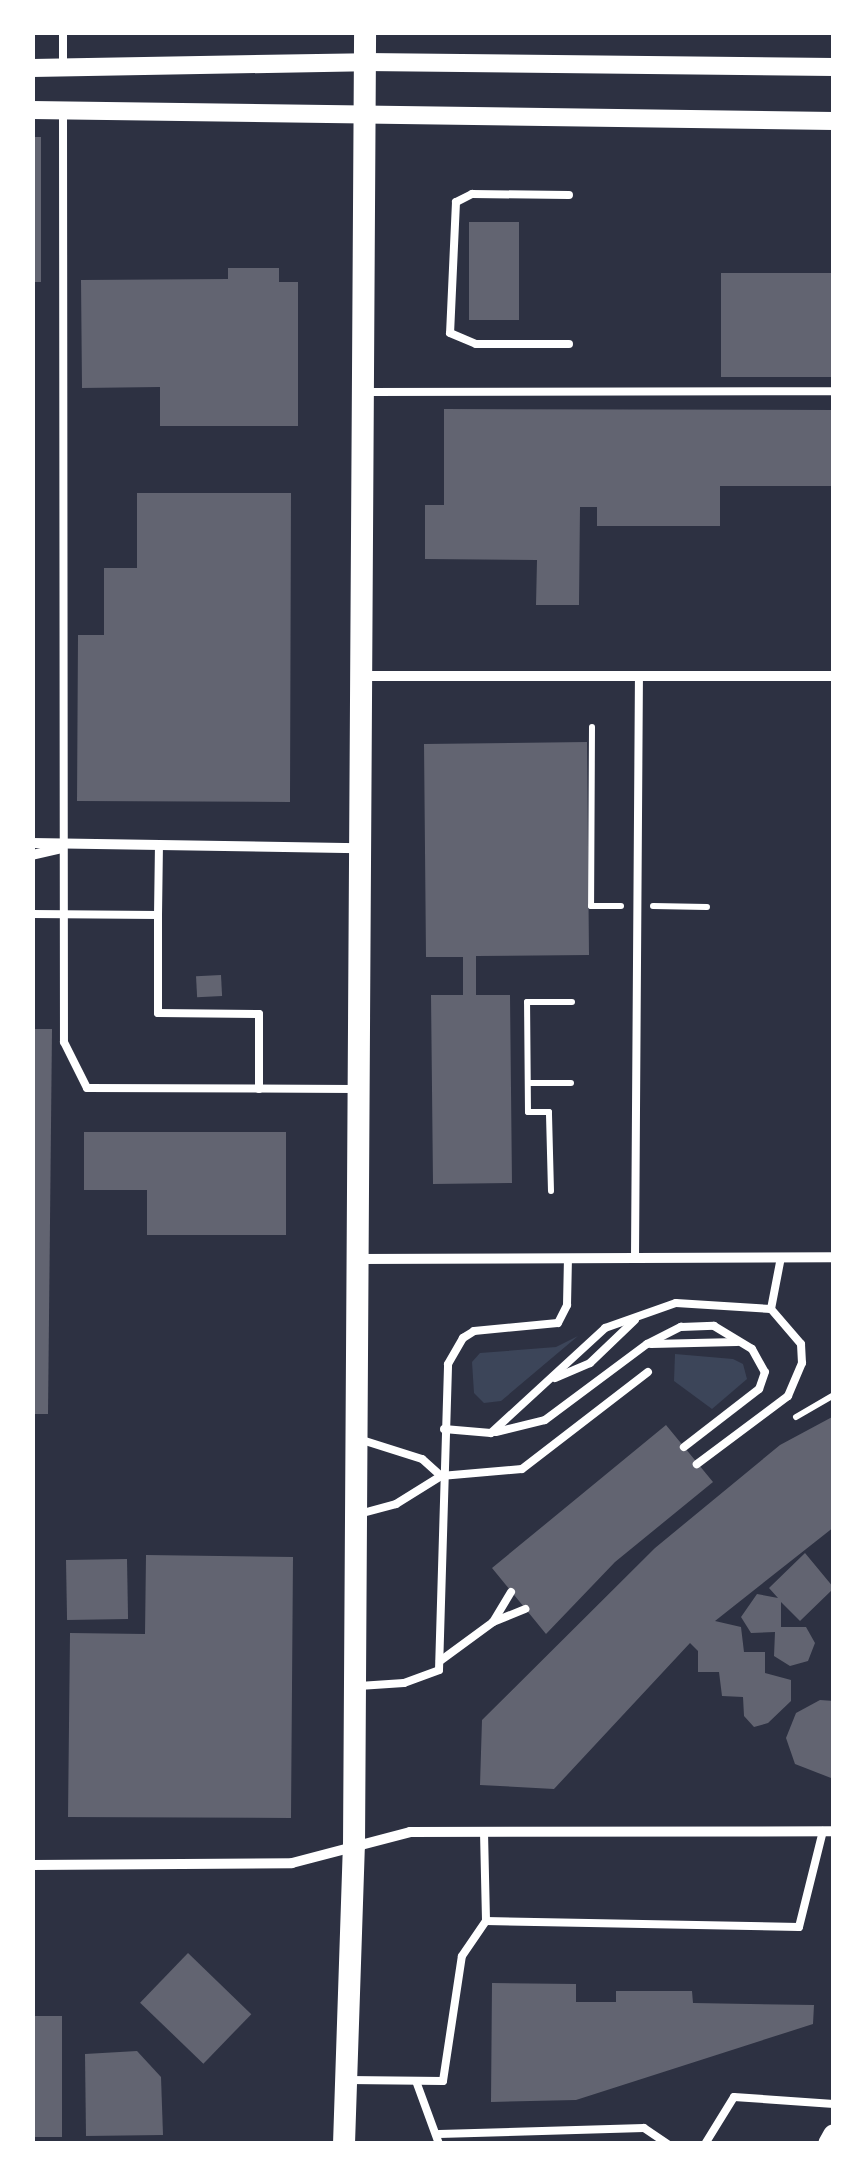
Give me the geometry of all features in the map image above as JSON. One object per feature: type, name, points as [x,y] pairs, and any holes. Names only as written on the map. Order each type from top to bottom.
[{"type":"main road","points":[[344,2144],[354,1846],[365,32]]},
{"type":"main road","points":[[828,2144],[834,2135]]},
{"type":"street","points":[[32,68],[365,62],[834,67]]},
{"type":"street","points":[[32,110],[834,121]]},
{"type":"street","points":[[361,676],[834,676]]},
{"type":"street","points":[[32,843],[65,847],[361,848]]},
{"type":"street","points":[[32,855],[65,847]]},
{"type":"street","points":[[359,1258],[834,1257]]},
{"type":"street","points":[[32,1866],[292,1863],[397,1834],[828,1831]]},
{"type":"lane","points":[[63,68],[64,32]]},
{"type":"lane","points":[[63,111],[64,1042],[87,1088],[360,1089]]},
{"type":"lane","points":[[569,195],[472,194],[456,202],[450,333],[476,344],[569,344]]},
{"type":"lane","points":[[364,392],[834,391]]},
{"type":"lane","points":[[635,1258],[639,676]]},
{"type":"lane","points":[[159,847],[158,1013],[259,1014],[259,1089]]},
{"type":"lane","points":[[32,914],[158,915]]},
{"type":"lane","points":[[771,1310],[781,1257]]},
{"type":"lane","points":[[355,1686],[408,1682],[436,1673],[440,1661],[448,1364],[463,1338],[558,1323],[567,1305],[568,1258]]},
{"type":"lane","points":[[491,1433],[555,1378],[574,1351],[605,1328],[676,1303],[771,1310],[801,1344],[802,1364],[788,1396],[697,1464]]},
{"type":"lane","points":[[555,1378],[590,1364],[638,1316]]},
{"type":"lane","points":[[444,1430],[491,1433],[545,1420],[646,1344],[681,1327],[714,1326],[740,1342],[764,1372],[759,1389],[684,1447]]},
{"type":"lane","points":[[646,1344],[740,1342]]},
{"type":"lane","points":[[357,1514],[396,1504],[442,1476],[522,1469],[648,1372]]},
{"type":"lane","points":[[358,1440],[422,1459],[442,1476]]},
{"type":"lane","points":[[493,1622],[511,1592]]},
{"type":"lane","points":[[440,1661],[493,1622],[525,1609]]},
{"type":"lane","points":[[486,1921],[799,1927],[828,1831]]},
{"type":"lane","points":[[348,2080],[443,2082],[462,1956],[486,1921],[484,1832]]},
{"type":"lane","points":[[416,2081],[439,2139],[644,2128],[668,2144]]},
{"type":"lane","points":[[706,2144],[734,2096],[834,2104]]},
{"type":"path","points":[[591,906],[592,727]]},
{"type":"path","points":[[550,1192],[549,1112],[528,1112],[527,1002],[572,1002]]},
{"type":"path","points":[[528,1083],[572,1083]]},
{"type":"shaded area","points":[[578,1336],[501,1401],[484,1403],[474,1393],[472,1362],[480,1353],[556,1347]]},
{"type":"shaded area","points":[[675,1354],[733,1359],[743,1364],[747,1379],[712,1409],[674,1381]]},
{"type":"building","points":[[32,137],[41,137],[41,282],[32,282]]},
{"type":"building","points":[[469,222],[519,222],[519,320],[469,320]]},
{"type":"building","points":[[228,268],[279,268],[279,282],[298,282],[298,426],[160,426],[160,387],[82,388],[81,280],[228,279]]},
{"type":"building","points":[[721,273],[834,273],[834,377],[721,377]]},
{"type":"building","points":[[444,409],[834,410],[834,486],[720,486],[720,526],[597,526],[597,507],[580,507],[579,605],[536,605],[537,560],[425,559],[425,505],[444,505]]},
{"type":"building","points":[[137,493],[291,493],[290,802],[77,801],[78,635],[104,635],[104,568],[137,568]]},
{"type":"building","points":[[587,742],[589,955],[476,956],[476,995],[510,995],[512,1183],[433,1184],[431,995],[463,995],[463,957],[426,957],[424,744]]},
{"type":"building","points":[[221,975],[222,996],[197,997],[196,976]]},
{"type":"building","points":[[32,1029],[52,1029],[48,1414],[32,1414]]},
{"type":"building","points":[[84,1132],[286,1132],[286,1235],[147,1235],[147,1190],[84,1190]]},
{"type":"building","points":[[834,1416],[834,1527],[715,1621],[741,1627],[744,1652],[765,1652],[765,1673],[791,1680],[791,1701],[768,1723],[754,1727],[744,1716],[743,1697],[722,1696],[719,1672],[698,1672],[698,1651],[690,1643],[554,1789],[480,1785],[482,1720],[655,1548],[780,1445]]},
{"type":"building","points":[[666,1425],[713,1482],[615,1562],[546,1634],[492,1568]]},
{"type":"building","points":[[805,1553],[834,1588],[800,1621],[781,1602],[781,1627],[806,1627],[815,1643],[808,1661],[790,1666],[774,1656],[775,1632],[751,1633],[741,1617],[757,1594],[778,1598],[769,1588]]},
{"type":"building","points":[[146,1555],[293,1557],[291,1818],[68,1817],[70,1633],[145,1634]]},
{"type":"building","points":[[127,1559],[128,1619],[67,1620],[66,1560]]},
{"type":"building","points":[[820,1700],[834,1701],[831,1778],[795,1764],[786,1738],[796,1713]]},
{"type":"building","points":[[188,1953],[251,2014],[203,2064],[140,2003]]},
{"type":"building","points":[[492,1983],[576,1984],[576,2002],[616,2002],[616,1991],[692,1991],[693,2003],[814,2005],[813,2024],[576,2100],[491,2102]]},
{"type":"building","points":[[32,2016],[62,2016],[62,2137],[32,2137]]},
{"type":"building","points":[[137,2051],[161,2077],[163,2135],[86,2136],[85,2054]]}]
